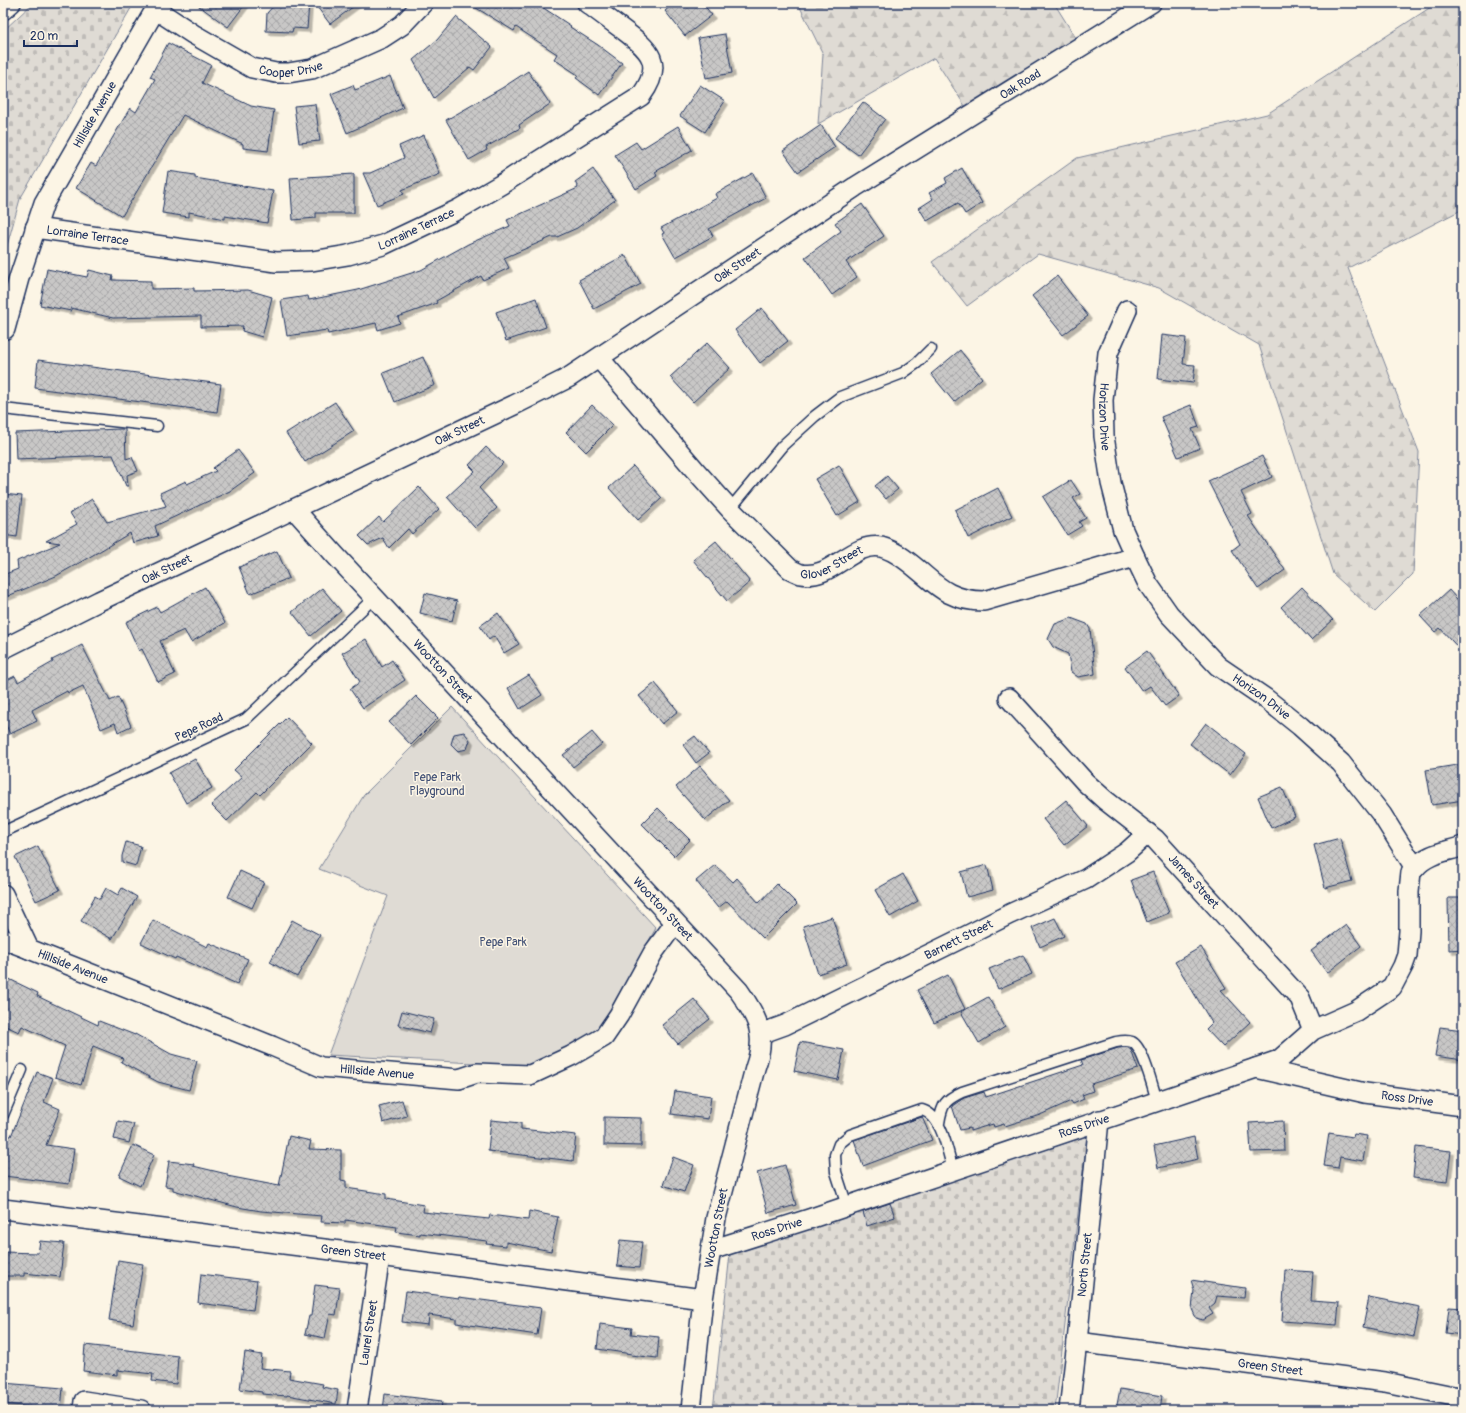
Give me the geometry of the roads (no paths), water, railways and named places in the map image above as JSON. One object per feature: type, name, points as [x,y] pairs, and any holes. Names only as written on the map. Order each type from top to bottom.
[{"type":"street","points":[[3,10],[11,3]]},
{"type":"street","name":"Cooper Drive","points":[[157,6],[193,34],[252,68],[288,73],[312,69],[382,38],[402,25],[423,3]]},
{"type":"street","name":"Lorraine Terrace","points":[[35,228],[276,262],[312,261],[348,255],[383,245],[459,209],[508,180],[641,96],[648,87],[652,76],[652,64],[649,52],[641,43],[587,3]]},
{"type":"street","name":"Oak Road","points":[[889,166],[1151,3]]},
{"type":"street","name":"Hillside Avenue","points":[[4,332],[19,278],[44,203],[157,6]]},
{"type":"street","name":"Oak Street","points":[[3,648],[568,378],[718,279],[784,233],[889,166]]},
{"type":"street","name":"Horizon Drive","points":[[1127,310],[1108,353],[1103,400],[1104,436],[1111,483],[1124,530],[1148,584],[1168,614],[1218,666],[1264,698],[1300,726],[1340,763],[1382,815],[1415,868]]},
{"type":"street","name":"Glover Street","points":[[599,358],[730,509],[790,569],[801,574],[813,574],[824,570],[857,551],[868,547],[880,547],[892,550],[919,569],[939,588],[960,599],[984,601],[1135,557]]},
{"type":"street","name":"Wootton Street","points":[[294,509],[374,598],[739,991],[753,1010],[758,1021],[761,1045],[759,1057],[716,1218],[703,1300],[691,1410]]},
{"type":"street","name":"James Street","points":[[1009,698],[1085,782],[1105,800],[1156,839],[1300,998],[1313,1030]]},
{"type":"street","name":"Barnett Street","points":[[760,1034],[785,1024],[1010,914],[1086,879],[1127,852],[1148,833]]},
{"type":"street","points":[[1256,1068],[1279,1060],[1313,1030],[1356,1011],[1392,987],[1403,966],[1406,955],[1409,931],[1408,891],[1411,872],[1419,863],[1429,856],[1463,846]]},
{"type":"street","name":"Hillside Avenue","points":[[3,894],[29,949]]},
{"type":"street","name":"Hillside Avenue","points":[[3,939],[321,1067],[459,1079],[477,1074],[530,1075],[571,1056],[604,1037],[619,1015],[653,953],[675,923]]},
{"type":"street","name":"Ross Drive","points":[[711,1250],[847,1206],[1256,1068],[1365,1093],[1463,1106]]},
{"type":"street","name":"North Street","points":[[1069,1410],[1099,1120]]},
{"type":"street","name":"Green Street","points":[[3,1209],[380,1256],[703,1300]]},
{"type":"street","name":"Laurel Street","points":[[357,1410],[380,1256]]},
{"type":"street","name":"Green Street","points":[[1077,1342],[1385,1382],[1463,1398]]},
{"type":"street","points":[[84,1406],[141,1410]]},
{"type":"lane","points":[[730,509],[782,446],[815,416],[840,397],[903,373],[917,363],[930,349]]},
{"type":"lane","points":[[3,409],[157,426]]},
{"type":"lane","name":"Pepe Road","points":[[3,832],[246,719],[374,598]]},
{"type":"lane","points":[[939,1123],[942,1110],[948,1099],[962,1092],[1116,1042],[1130,1041],[1136,1044],[1141,1054],[1157,1101]]},
{"type":"lane","points":[[3,1114],[22,1070]]},
{"type":"lane","points":[[847,1206],[836,1172],[835,1155],[839,1144],[850,1135],[922,1110],[928,1112],[939,1123],[953,1170]]},
{"type":"park label","name":"Pepe Park Playground","points":[[437,784]]},
{"type":"park label","name":"Pepe Park","points":[[503,942]]}]
